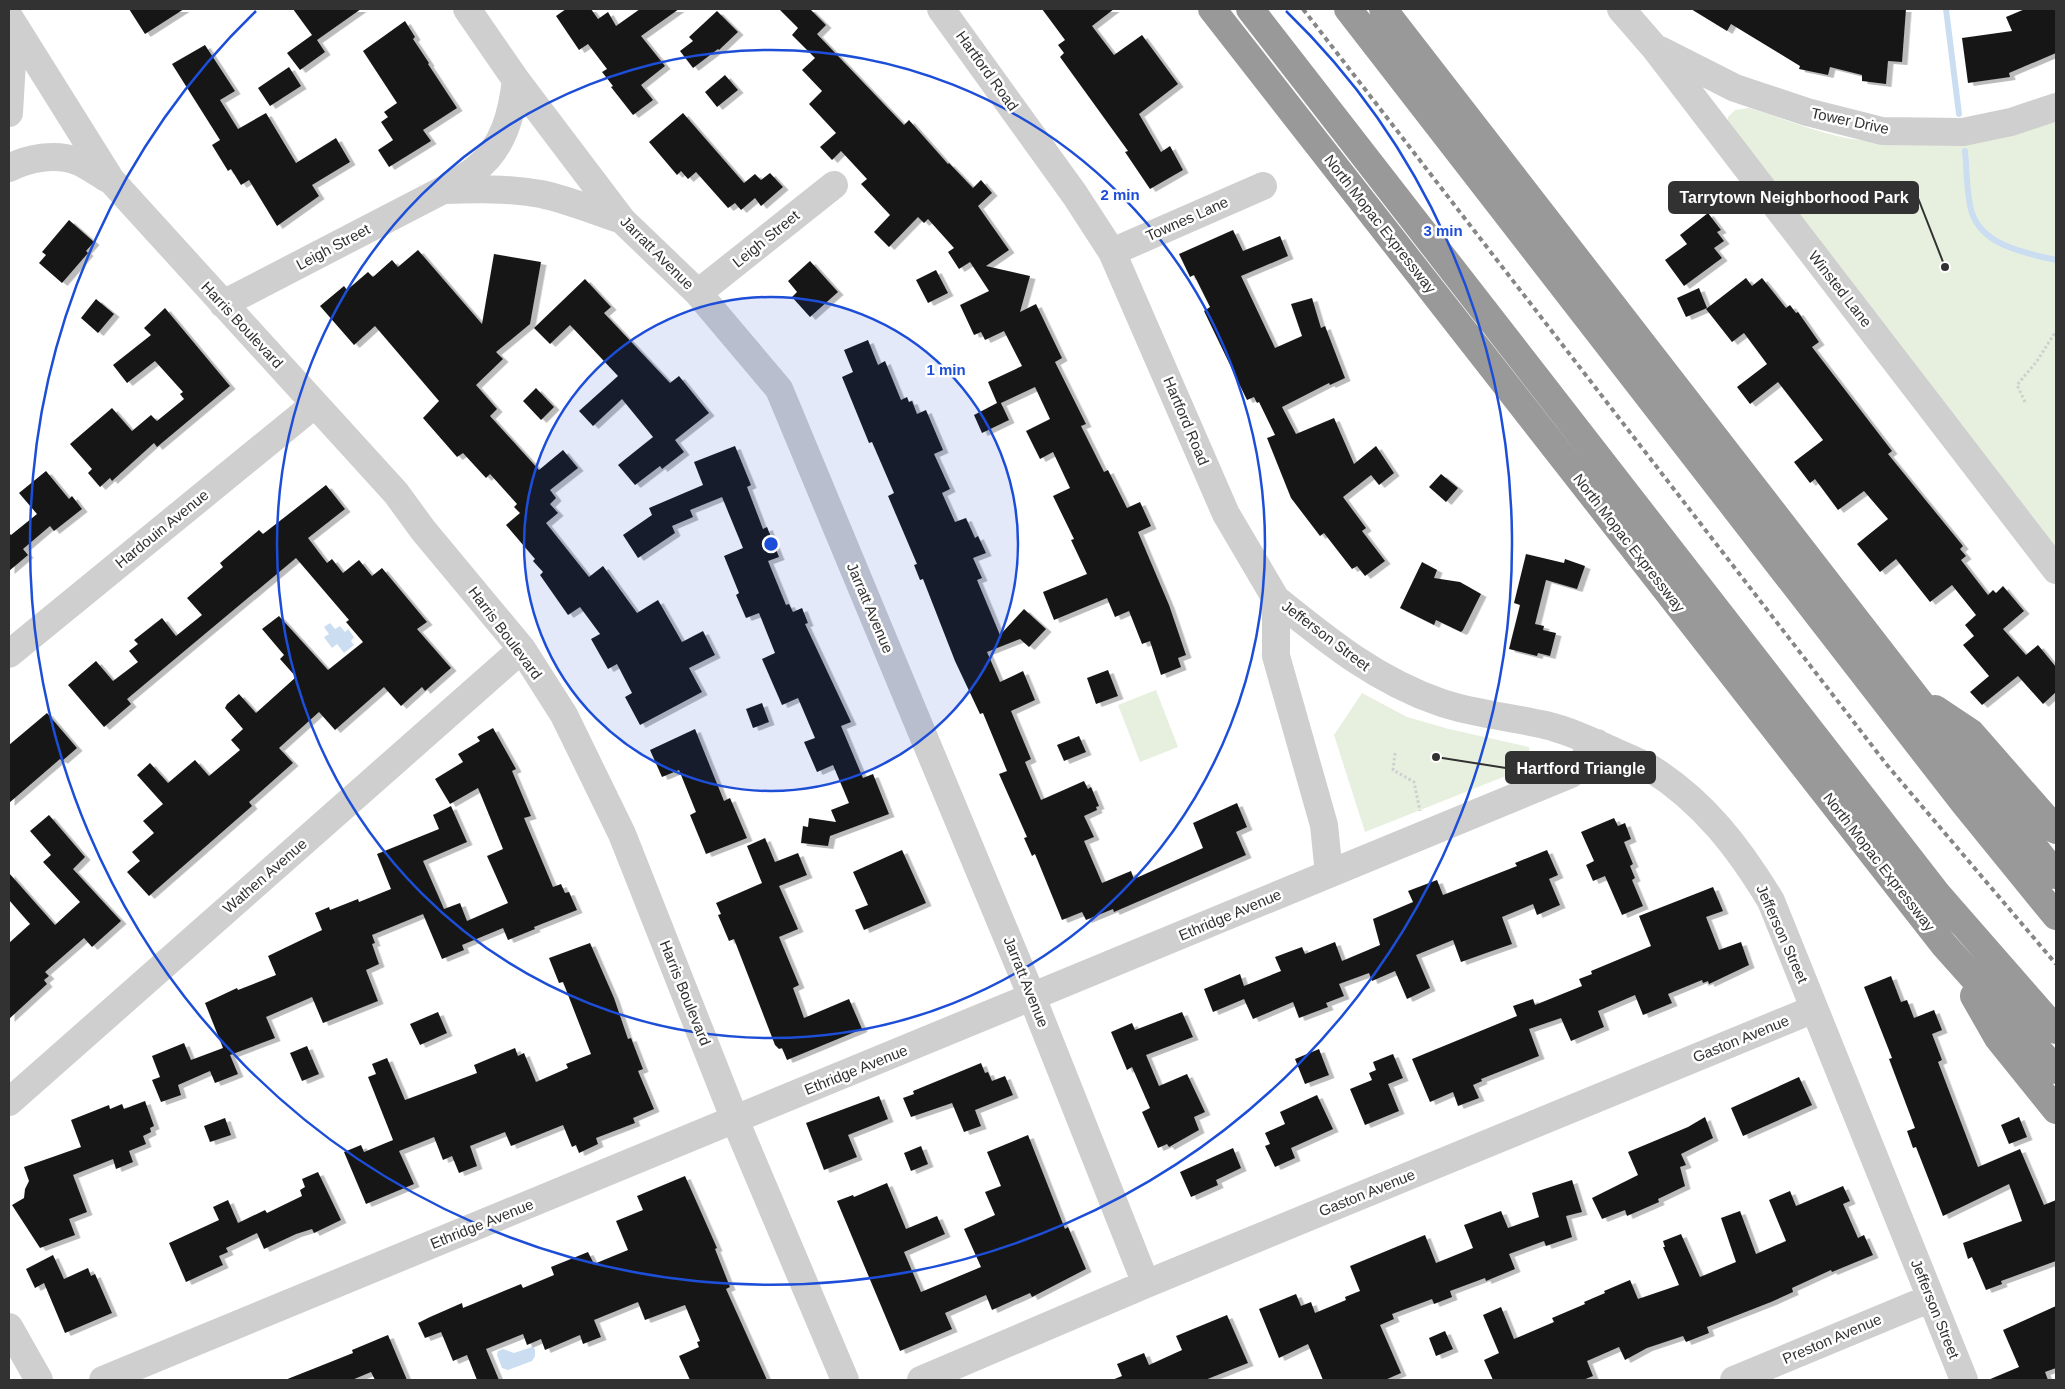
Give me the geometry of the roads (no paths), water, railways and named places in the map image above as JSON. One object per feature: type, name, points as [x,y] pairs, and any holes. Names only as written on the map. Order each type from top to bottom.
[{"type":"highway","name":"North Mopac Expressway","points":[[1212,9],[1944,945],[2056,1070]]},
{"type":"highway","points":[[1250,9],[1938,896],[2056,1030]]},
{"type":"highway","points":[[1348,9],[1964,803],[2056,916]]},
{"type":"highway","points":[[1383,9],[2056,875]]},
{"type":"highway","points":[[1915,696],[1971,733],[2056,830]]},
{"type":"highway","points":[[1944,945],[1998,1038],[2056,1110]]},
{"type":"street","name":"Jarratt Avenue","points":[[467,9],[516,80],[622,220],[698,293],[779,389],[1032,997],[1146,1284]]},
{"type":"street","name":"Hartford Road","points":[[941,9],[1076,195],[1112,252],[1226,514],[1276,599]]},
{"type":"street","name":"Winsted Lane","points":[[1621,9],[1654,47],[2056,570]]},
{"type":"street","points":[[9,113],[11,22]]},
{"type":"street","name":"Harris Boulevard","points":[[11,22],[111,180],[396,493],[522,650],[564,715],[622,834],[735,1120],[845,1380]]},
{"type":"street","name":"Tower Drive","points":[[1654,47],[1736,88],[1807,112],[1882,131],[1963,132],[2011,122],[2056,107]]},
{"type":"street","name":"Leigh Street","points":[[222,304],[443,190],[477,168],[498,142],[512,113],[516,80]]},
{"type":"street","points":[[9,168],[20,162],[52,156],[77,161],[111,180]]},
{"type":"street","name":"Leigh Street","points":[[698,293],[834,184]]},
{"type":"street","name":"Townes Lane","points":[[1112,252],[1263,186]]},
{"type":"street","name":"Leigh Street","points":[[443,190],[507,189],[541,194],[578,204],[622,220]]},
{"type":"street","name":"Hardouin Avenue","points":[[9,654],[315,404]]},
{"type":"street","points":[[1276,599],[1276,656],[1324,825],[1329,874]]},
{"type":"street","name":"Jefferson Street","points":[[1276,599],[1332,644],[1372,672],[1442,702],[1476,712],[1547,725],[1597,743],[1649,768],[1684,793],[1714,821],[1746,859],[1771,901],[1964,1380]]},
{"type":"street","name":"Wathen Avenue","points":[[9,1102],[522,650]]},
{"type":"street","name":"Ethridge Avenue","points":[[103,1380],[1571,774],[1597,743]]},
{"type":"street","name":"Gaston Avenue","points":[[921,1380],[1146,1284],[1814,1009]]},
{"type":"street","name":"Preston Avenue","points":[[1734,1380],[1930,1298]]},
{"type":"street","points":[[9,1327],[39,1380]]},
{"type":"water","points":[[330,623],[335,629],[340,626],[345,632],[348,629],[354,637],[351,641],[354,645],[344,653],[337,644],[332,648],[324,637],[329,634],[324,627]]},
{"type":"water","points":[[532,1347],[535,1349],[535,1356],[532,1361],[508,1370],[502,1368],[497,1355],[498,1351],[503,1349],[514,1353]]},
{"type":"waterway","points":[[1946,9],[1959,114]]},
{"type":"waterway","points":[[1965,151],[1969,198],[1972,213],[1978,224],[1996,241],[2019,251],[2056,260]]},
{"type":"railway","points":[[1303,9],[1887,765],[2056,964]]},
{"type":"place","name":"Tarrytown Neighborhood Park","points":[[1945,267]]},
{"type":"place","name":"Hartford Triangle","points":[[1436,757]]}]
